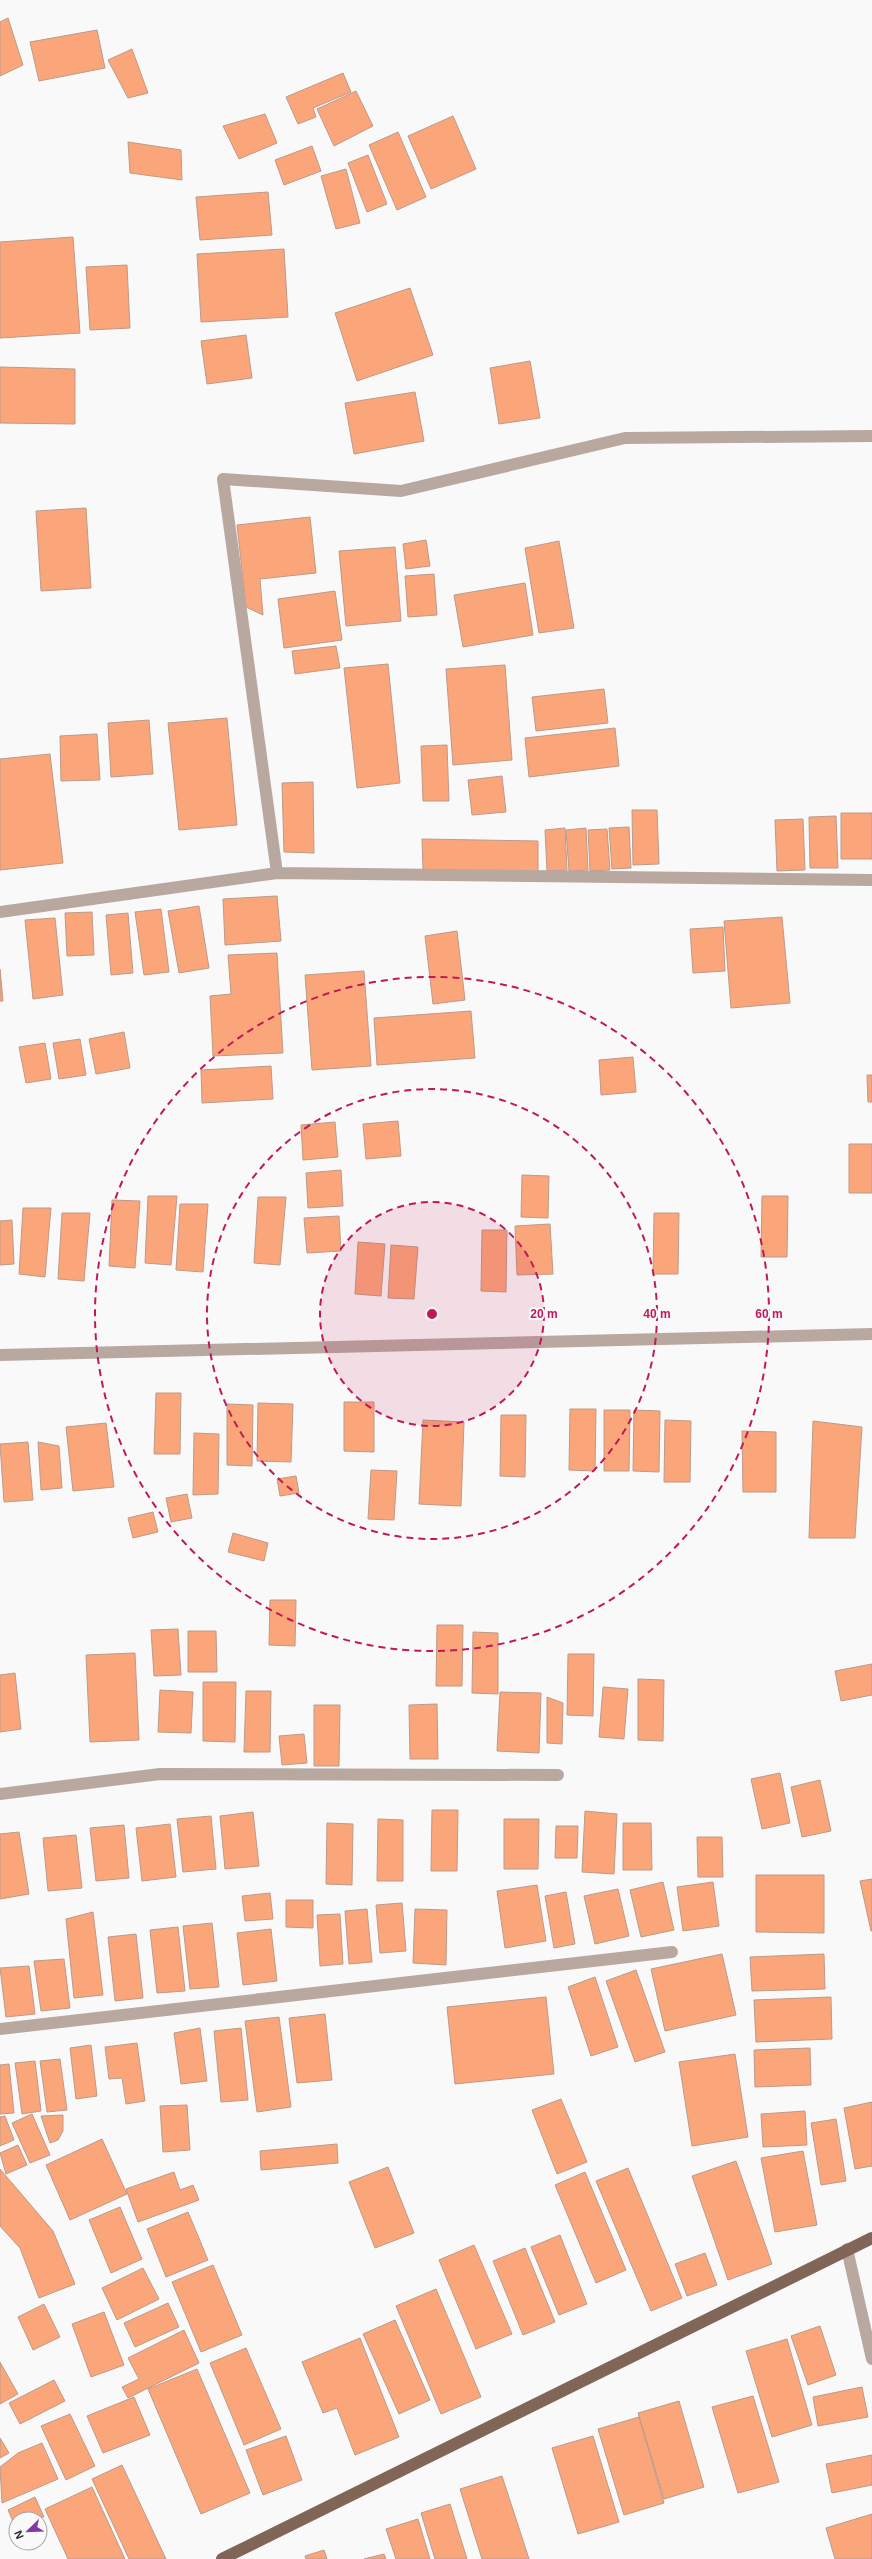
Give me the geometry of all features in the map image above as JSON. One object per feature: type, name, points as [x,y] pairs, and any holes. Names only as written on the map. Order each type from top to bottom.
[{"type":"main road","points":[[222,2559],[847,2249],[872,2238]]},
{"type":"street","points":[[277,873],[223,480],[401,491],[625,438],[872,436]]},
{"type":"street","points":[[0,912],[277,873],[872,880]]},
{"type":"street","points":[[0,1355],[872,1334]]},
{"type":"street","points":[[0,1794],[160,1774],[558,1775]]},
{"type":"street","points":[[0,2029],[672,1952]]},
{"type":"street","points":[[847,2249],[872,2359]]},
{"type":"building","points":[[8,18],[23,65],[0,76],[0,22]]},
{"type":"building","points":[[97,30],[105,68],[39,81],[30,42]]},
{"type":"building","points":[[132,49],[148,93],[128,98],[108,60]]},
{"type":"building","points":[[343,73],[351,92],[313,108],[316,117],[298,124],[286,97]]},
{"type":"building","points":[[356,91],[373,126],[334,146],[317,109]]},
{"type":"building","points":[[265,114],[277,143],[239,159],[223,126]]},
{"type":"building","points":[[453,116],[476,169],[431,189],[408,136]]},
{"type":"building","points":[[398,132],[426,197],[397,210],[369,145]]},
{"type":"building","points":[[128,142],[181,150],[182,180],[130,173]]},
{"type":"building","points":[[312,146],[321,171],[284,185],[275,160]]},
{"type":"building","points":[[368,155],[387,204],[367,212],[348,163]]},
{"type":"building","points":[[346,169],[360,223],[336,229],[321,176]]},
{"type":"building","points":[[268,192],[272,235],[200,240],[196,197]]},
{"type":"building","points":[[73,237],[80,333],[0,338],[0,242]]},
{"type":"building","points":[[284,249],[288,317],[201,322],[197,254]]},
{"type":"building","points":[[127,265],[130,328],[90,330],[86,267]]},
{"type":"building","points":[[410,288],[433,355],[357,381],[335,313]]},
{"type":"building","points":[[246,335],[252,378],[207,384],[201,341]]},
{"type":"building","points":[[530,361],[540,418],[499,424],[490,368]]},
{"type":"building","points":[[0,367],[75,369],[75,424],[0,423]]},
{"type":"building","points":[[415,392],[424,441],[354,454],[345,403]]},
{"type":"building","points":[[86,508],[91,588],[41,591],[36,511]]},
{"type":"building","points":[[310,517],[316,573],[260,579],[263,615],[246,607],[237,525]]},
{"type":"building","points":[[426,540],[430,566],[406,569],[403,544]]},
{"type":"building","points":[[559,541],[574,628],[539,633],[525,548]]},
{"type":"building","points":[[395,547],[401,621],[346,626],[339,551]]},
{"type":"building","points":[[434,574],[437,615],[408,617],[405,576]]},
{"type":"building","points":[[525,583],[533,635],[463,647],[454,595]]},
{"type":"building","points":[[335,591],[342,640],[284,648],[278,599]]},
{"type":"building","points":[[336,646],[340,668],[295,674],[292,651]]},
{"type":"building","points":[[388,664],[400,783],[357,788],[344,668]]},
{"type":"building","points":[[505,665],[512,760],[453,765],[446,669]]},
{"type":"building","points":[[604,689],[608,723],[536,731],[532,697]]},
{"type":"building","points":[[227,718],[237,825],[179,830],[168,723]]},
{"type":"building","points":[[149,720],[153,774],[111,777],[108,723]]},
{"type":"building","points":[[615,728],[619,766],[529,777],[525,738]]},
{"type":"building","points":[[97,734],[100,780],[61,781],[60,736]]},
{"type":"building","points":[[447,745],[449,801],[423,801],[421,746]]},
{"type":"building","points":[[50,754],[63,863],[0,870],[0,759]]},
{"type":"building","points":[[502,776],[506,812],[472,815],[468,780]]},
{"type":"building","points":[[313,782],[314,853],[284,852],[282,783]]},
{"type":"building","points":[[632,810],[657,810],[659,864],[633,865]]},
{"type":"building","points":[[841,813],[872,813],[872,859],[841,859]]},
{"type":"building","points":[[836,816],[838,868],[810,868],[809,817]]},
{"type":"building","points":[[803,819],[805,870],[777,871],[775,820]]},
{"type":"building","points":[[629,827],[631,868],[612,869],[609,828]]},
{"type":"building","points":[[565,828],[567,870],[547,871],[545,830]]},
{"type":"building","points":[[586,828],[588,870],[569,871],[566,830]]},
{"type":"building","points":[[607,829],[610,870],[590,871],[588,830]]},
{"type":"building","points":[[422,839],[538,841],[538,873],[423,870]]},
{"type":"building","points":[[277,896],[281,941],[225,945],[223,899]]},
{"type":"building","points":[[199,906],[209,968],[179,973],[168,911]]},
{"type":"building","points":[[161,909],[169,972],[144,975],[135,912]]},
{"type":"building","points":[[92,912],[94,955],[67,956],[65,913]]},
{"type":"building","points":[[128,913],[133,973],[111,975],[106,915]]},
{"type":"building","points":[[782,917],[790,1003],[731,1008],[724,921]]},
{"type":"building","points":[[55,918],[63,995],[33,999],[25,920]]},
{"type":"building","points":[[723,927],[725,971],[693,973],[690,929]]},
{"type":"building","points":[[457,931],[465,1000],[433,1004],[425,936]]},
{"type":"building","points":[[277,953],[283,1053],[213,1056],[210,996],[231,994],[228,955]]},
{"type":"building","points":[[0,969],[3,1001],[0,1001]]},
{"type":"building","points":[[364,971],[371,1066],[312,1070],[305,975]]},
{"type":"building","points":[[471,1011],[475,1058],[377,1065],[374,1018]]},
{"type":"building","points":[[124,1032],[130,1068],[96,1074],[89,1039]]},
{"type":"building","points":[[80,1039],[86,1075],[59,1079],[53,1043]]},
{"type":"building","points":[[45,1043],[51,1079],[26,1083],[19,1047]]},
{"type":"building","points":[[633,1057],[636,1092],[601,1095],[599,1060]]},
{"type":"building","points":[[271,1066],[273,1099],[202,1103],[201,1070]]},
{"type":"building","points":[[867,1075],[872,1075],[872,1102],[868,1102]]},
{"type":"building","points":[[398,1121],[401,1156],[366,1159],[363,1124]]},
{"type":"building","points":[[335,1122],[338,1157],[303,1160],[301,1125]]},
{"type":"building","points":[[849,1144],[872,1144],[872,1193],[849,1193]]},
{"type":"building","points":[[341,1170],[343,1206],[308,1208],[306,1173]]},
{"type":"building","points":[[522,1175],[549,1176],[548,1218],[521,1217]]},
{"type":"building","points":[[148,1196],[177,1196],[171,1265],[145,1263]]},
{"type":"building","points":[[762,1196],[788,1196],[787,1257],[761,1257]]},
{"type":"building","points":[[258,1197],[286,1197],[280,1265],[254,1263]]},
{"type":"building","points":[[112,1200],[140,1201],[135,1268],[109,1266]]},
{"type":"building","points":[[180,1204],[208,1204],[203,1272],[176,1270]]},
{"type":"building","points":[[23,1208],[51,1208],[45,1277],[19,1274]]},
{"type":"building","points":[[62,1213],[90,1213],[84,1281],[58,1279]]},
{"type":"building","points":[[654,1213],[679,1213],[678,1274],[653,1274]]},
{"type":"building","points":[[339,1216],[341,1251],[307,1253],[304,1218]]},
{"type":"building","points":[[12,1220],[14,1264],[0,1265],[0,1221]]},
{"type":"building","points":[[550,1224],[553,1274],[517,1275],[515,1226]]},
{"type":"building","points":[[482,1230],[507,1230],[506,1292],[481,1291]]},
{"type":"building","points":[[358,1242],[385,1244],[381,1296],[355,1294]]},
{"type":"building","points":[[391,1245],[418,1247],[414,1299],[388,1298]]},
{"type":"building","points":[[156,1393],[181,1393],[180,1454],[154,1454]]},
{"type":"building","points":[[344,1402],[374,1402],[374,1452],[344,1451]]},
{"type":"building","points":[[258,1403],[293,1404],[291,1462],[257,1461]]},
{"type":"building","points":[[227,1404],[253,1405],[252,1466],[227,1465]]},
{"type":"building","points":[[570,1409],[596,1409],[595,1471],[569,1470]]},
{"type":"building","points":[[604,1410],[630,1410],[629,1471],[604,1471]]},
{"type":"building","points":[[634,1410],[660,1411],[659,1472],[633,1471]]},
{"type":"building","points":[[501,1415],[526,1415],[525,1477],[500,1476]]},
{"type":"building","points":[[423,1420],[464,1422],[461,1506],[419,1504]]},
{"type":"building","points":[[665,1420],[691,1421],[690,1482],[664,1482]]},
{"type":"building","points":[[813,1421],[862,1427],[855,1538],[809,1538]]},
{"type":"building","points":[[106,1423],[114,1487],[73,1491],[66,1427]]},
{"type":"building","points":[[742,1431],[776,1432],[776,1492],[743,1492]]},
{"type":"building","points":[[194,1433],[219,1434],[218,1494],[193,1495]]},
{"type":"building","points":[[28,1442],[33,1500],[4,1502],[0,1444]]},
{"type":"building","points":[[38,1442],[59,1446],[62,1488],[41,1490]]},
{"type":"building","points":[[371,1470],[397,1471],[394,1520],[368,1519]]},
{"type":"building","points":[[296,1476],[299,1493],[280,1496],[277,1479]]},
{"type":"building","points":[[187,1494],[192,1518],[171,1522],[166,1498]]},
{"type":"building","points":[[153,1512],[158,1532],[133,1538],[128,1518]]},
{"type":"building","points":[[233,1533],[268,1543],[264,1561],[228,1552]]},
{"type":"building","points":[[270,1600],[296,1600],[295,1646],[269,1645]]},
{"type":"building","points":[[437,1625],[463,1625],[462,1686],[436,1686]]},
{"type":"building","points":[[178,1629],[181,1675],[154,1676],[151,1630]]},
{"type":"building","points":[[188,1631],[216,1631],[217,1672],[188,1672]]},
{"type":"building","points":[[473,1632],[498,1633],[498,1694],[472,1693]]},
{"type":"building","points":[[135,1653],[139,1740],[90,1742],[86,1655]]},
{"type":"building","points":[[568,1654],[594,1654],[593,1716],[567,1715]]},
{"type":"building","points":[[872,1664],[872,1695],[841,1701],[835,1671]]},
{"type":"building","points":[[15,1673],[21,1729],[0,1732],[0,1675]]},
{"type":"building","points":[[638,1679],[664,1680],[663,1741],[638,1740]]},
{"type":"building","points":[[203,1682],[236,1682],[235,1742],[203,1741]]},
{"type":"building","points":[[603,1687],[628,1689],[624,1739],[599,1737]]},
{"type":"building","points":[[160,1690],[193,1692],[191,1733],[158,1732]]},
{"type":"building","points":[[246,1691],[271,1691],[270,1752],[244,1752]]},
{"type":"building","points":[[500,1692],[541,1693],[539,1753],[497,1751]]},
{"type":"building","points":[[547,1697],[563,1703],[562,1744],[547,1743]]},
{"type":"building","points":[[437,1704],[438,1759],[410,1759],[409,1705]]},
{"type":"building","points":[[314,1705],[340,1705],[339,1766],[314,1766]]},
{"type":"building","points":[[304,1734],[307,1763],[282,1765],[279,1736]]},
{"type":"building","points":[[780,1773],[790,1823],[762,1829],[751,1779]]},
{"type":"building","points":[[820,1780],[831,1831],[802,1837],[791,1787]]},
{"type":"building","points":[[432,1810],[458,1810],[457,1871],[431,1871]]},
{"type":"building","points":[[585,1811],[617,1814],[614,1874],[582,1872]]},
{"type":"building","points":[[253,1812],[259,1866],[225,1869],[220,1816]]},
{"type":"building","points":[[211,1816],[216,1869],[183,1872],[177,1819]]},
{"type":"building","points":[[378,1819],[403,1820],[403,1881],[377,1881]]},
{"type":"building","points":[[504,1819],[539,1819],[538,1869],[504,1869]]},
{"type":"building","points":[[327,1823],[353,1824],[352,1885],[326,1884]]},
{"type":"building","points":[[623,1823],[651,1823],[652,1870],[623,1870]]},
{"type":"building","points":[[170,1824],[176,1877],[142,1881],[136,1828]]},
{"type":"building","points":[[124,1825],[129,1878],[96,1881],[90,1828]]},
{"type":"building","points":[[556,1826],[578,1826],[577,1858],[555,1858]]},
{"type":"building","points":[[19,1832],[29,1894],[0,1899],[0,1834]]},
{"type":"building","points":[[76,1835],[82,1888],[48,1891],[43,1838]]},
{"type":"building","points":[[697,1837],[722,1837],[723,1877],[698,1877]]},
{"type":"building","points":[[756,1875],[824,1875],[824,1933],[756,1932]]},
{"type":"building","points":[[872,1879],[872,1931],[871,1931],[860,1881]]},
{"type":"building","points":[[663,1882],[674,1930],[641,1937],[630,1890]]},
{"type":"building","points":[[713,1882],[719,1926],[683,1931],[677,1887]]},
{"type":"building","points":[[537,1885],[546,1941],[505,1948],[497,1891]]},
{"type":"building","points":[[618,1889],[629,1936],[595,1944],[584,1896]]},
{"type":"building","points":[[566,1892],[575,1944],[554,1948],[545,1896]]},
{"type":"building","points":[[270,1893],[273,1919],[245,1921],[242,1896]]},
{"type":"building","points":[[286,1900],[313,1900],[313,1928],[286,1927]]},
{"type":"building","points":[[402,1903],[406,1951],[380,1953],[376,1905]]},
{"type":"building","points":[[367,1909],[372,1962],[349,1964],[345,1911]]},
{"type":"building","points":[[415,1909],[447,1910],[446,1965],[413,1963]]},
{"type":"building","points":[[93,1912],[103,1995],[74,1998],[66,1919]]},
{"type":"building","points":[[340,1914],[343,1964],[320,1966],[317,1915]]},
{"type":"building","points":[[212,1923],[219,1987],[190,1989],[183,1926]]},
{"type":"building","points":[[178,1927],[185,1991],[157,1993],[150,1930]]},
{"type":"building","points":[[271,1929],[277,1981],[243,1985],[237,1933]]},
{"type":"building","points":[[136,1934],[143,1998],[115,2001],[108,1937]]},
{"type":"building","points":[[722,1954],[736,2015],[665,2031],[651,1969]]},
{"type":"building","points":[[824,1954],[825,1989],[752,1991],[750,1957]]},
{"type":"building","points":[[64,1959],[70,2008],[41,2011],[34,1961]]},
{"type":"building","points":[[29,1966],[35,2014],[6,2017],[0,1968]]},
{"type":"building","points":[[636,1970],[665,2052],[635,2062],[606,1981]]},
{"type":"building","points":[[595,1977],[618,2047],[591,2056],[568,1987]]},
{"type":"building","points":[[546,1997],[554,2074],[455,2084],[447,2007]]},
{"type":"building","points":[[831,1997],[832,2039],[756,2042],[754,2000]]},
{"type":"building","points":[[325,2014],[332,2080],[297,2083],[289,2018]]},
{"type":"building","points":[[279,2017],[291,2107],[257,2112],[245,2021]]},
{"type":"building","points":[[200,2028],[207,2081],[181,2084],[174,2033]]},
{"type":"building","points":[[241,2028],[248,2100],[221,2102],[214,2031]]},
{"type":"building","points":[[137,2043],[145,2101],[126,2104],[122,2078],[109,2079],[105,2047]]},
{"type":"building","points":[[91,2045],[97,2096],[76,2099],[70,2048]]},
{"type":"building","points":[[810,2048],[811,2085],[755,2087],[754,2050]]},
{"type":"building","points":[[735,2054],[748,2137],[692,2146],[679,2062]]},
{"type":"building","points":[[60,2059],[67,2110],[47,2112],[40,2061]]},
{"type":"building","points":[[35,2061],[41,2111],[22,2114],[15,2063]]},
{"type":"building","points":[[9,2064],[14,2113],[0,2114],[0,2065]]},
{"type":"building","points":[[561,2099],[587,2162],[557,2174],[532,2110]]},
{"type":"building","points":[[872,2102],[872,2166],[855,2169],[844,2108]]},
{"type":"building","points":[[187,2105],[190,2150],[163,2152],[160,2106]]},
{"type":"building","points":[[805,2111],[807,2145],[763,2147],[761,2114]]},
{"type":"building","points":[[32,2114],[50,2155],[30,2163],[12,2123]]},
{"type":"building","points":[[63,2115],[63,2131],[58,2140],[50,2143],[41,2116]]},
{"type":"building","points":[[5,2116],[14,2140],[0,2146],[0,2117]]},
{"type":"building","points":[[836,2119],[846,2181],[821,2185],[811,2123]]},
{"type":"building","points":[[102,2139],[127,2194],[70,2220],[46,2165]]},
{"type":"building","points":[[337,2144],[338,2163],[261,2170],[260,2151]]},
{"type":"building","points":[[18,2145],[27,2165],[6,2174],[0,2153]]},
{"type":"building","points":[[803,2151],[817,2225],[775,2232],[761,2158]]},
{"type":"building","points":[[736,2161],[772,2264],[728,2280],[692,2176]]},
{"type":"building","points":[[388,2167],[414,2233],[375,2248],[349,2182]]},
{"type":"building","points":[[628,2168],[682,2298],[651,2311],[596,2181]]},
{"type":"building","points":[[0,2169],[53,2231],[75,2284],[39,2298],[20,2248],[0,2226]]},
{"type":"building","points":[[174,2172],[180,2190],[193,2185],[199,2200],[138,2222],[126,2189]]},
{"type":"building","points":[[585,2172],[626,2270],[596,2283],[555,2185]]},
{"type":"building","points":[[120,2207],[142,2259],[111,2273],[89,2220]]},
{"type":"building","points":[[188,2212],[208,2260],[166,2277],[147,2229]]},
{"type":"building","points":[[560,2235],[587,2304],[559,2315],[531,2247]]},
{"type":"building","points":[[474,2245],[512,2334],[476,2349],[439,2260]]},
{"type":"building","points":[[525,2248],[555,2322],[523,2335],[493,2261]]},
{"type":"building","points":[[705,2253],[717,2285],[687,2296],[675,2264]]},
{"type":"building","points":[[213,2265],[242,2335],[201,2352],[172,2282]]},
{"type":"building","points":[[143,2268],[159,2299],[117,2320],[102,2288]]},
{"type":"building","points":[[436,2289],[481,2397],[441,2414],[396,2306]]},
{"type":"building","points":[[168,2303],[179,2327],[135,2347],[124,2323]]},
{"type":"building","points":[[44,2304],[60,2337],[33,2350],[18,2317]]},
{"type":"building","points":[[104,2312],[124,2365],[91,2377],[72,2324]]},
{"type":"building","points":[[395,2320],[430,2400],[399,2414],[363,2334]]},
{"type":"building","points":[[820,2326],[836,2375],[808,2385],[791,2336]]},
{"type":"building","points":[[184,2330],[199,2363],[128,2398],[122,2387],[139,2379],[128,2358]]},
{"type":"building","points":[[360,2338],[399,2437],[355,2455],[337,2408],[323,2413],[302,2362]]},
{"type":"building","points":[[787,2339],[812,2425],[772,2437],[746,2351]]},
{"type":"building","points":[[246,2348],[281,2429],[244,2445],[210,2363]]},
{"type":"building","points":[[0,2362],[18,2394],[0,2404]]},
{"type":"building","points":[[197,2369],[250,2493],[201,2514],[148,2389]]},
{"type":"building","points":[[54,2380],[65,2401],[20,2424],[9,2403]]},
{"type":"building","points":[[862,2387],[868,2417],[818,2426],[813,2397]]},
{"type":"building","points":[[753,2396],[779,2482],[738,2493],[712,2407]]},
{"type":"building","points":[[134,2397],[150,2435],[103,2453],[87,2416]]},
{"type":"building","points":[[679,2401],[704,2487],[664,2499],[638,2413]]},
{"type":"building","points":[[70,2414],[95,2466],[66,2480],[41,2426]]},
{"type":"building","points":[[639,2417],[664,2503],[624,2515],[598,2429]]},
{"type":"building","points":[[286,2436],[302,2480],[263,2495],[246,2450]]},
{"type":"building","points":[[593,2436],[619,2522],[578,2534],[552,2448]]},
{"type":"building","points":[[0,2438],[9,2453],[0,2458]]},
{"type":"building","points":[[42,2443],[58,2479],[2,2503],[0,2467],[18,2453]]},
{"type":"building","points":[[872,2455],[872,2485],[832,2493],[826,2464]]},
{"type":"building","points":[[122,2465],[166,2559],[129,2559],[92,2479]]},
{"type":"building","points":[[502,2476],[529,2559],[482,2559],[460,2489]]},
{"type":"building","points":[[92,2487],[125,2559],[68,2559],[48,2516],[48,2511],[45,2509]]},
{"type":"building","points":[[35,2497],[41,2511],[8,2511]]},
{"type":"building","points":[[450,2504],[467,2559],[435,2559],[421,2513]]},
{"type":"building","points":[[872,2514],[872,2559],[835,2559],[826,2528]]},
{"type":"building","points":[[418,2519],[430,2559],[396,2559],[386,2529]]},
{"type":"building","points":[[324,2550],[327,2559],[306,2559],[305,2556]]},
{"type":"building","points":[[384,2554],[386,2559],[364,2559]]}]
